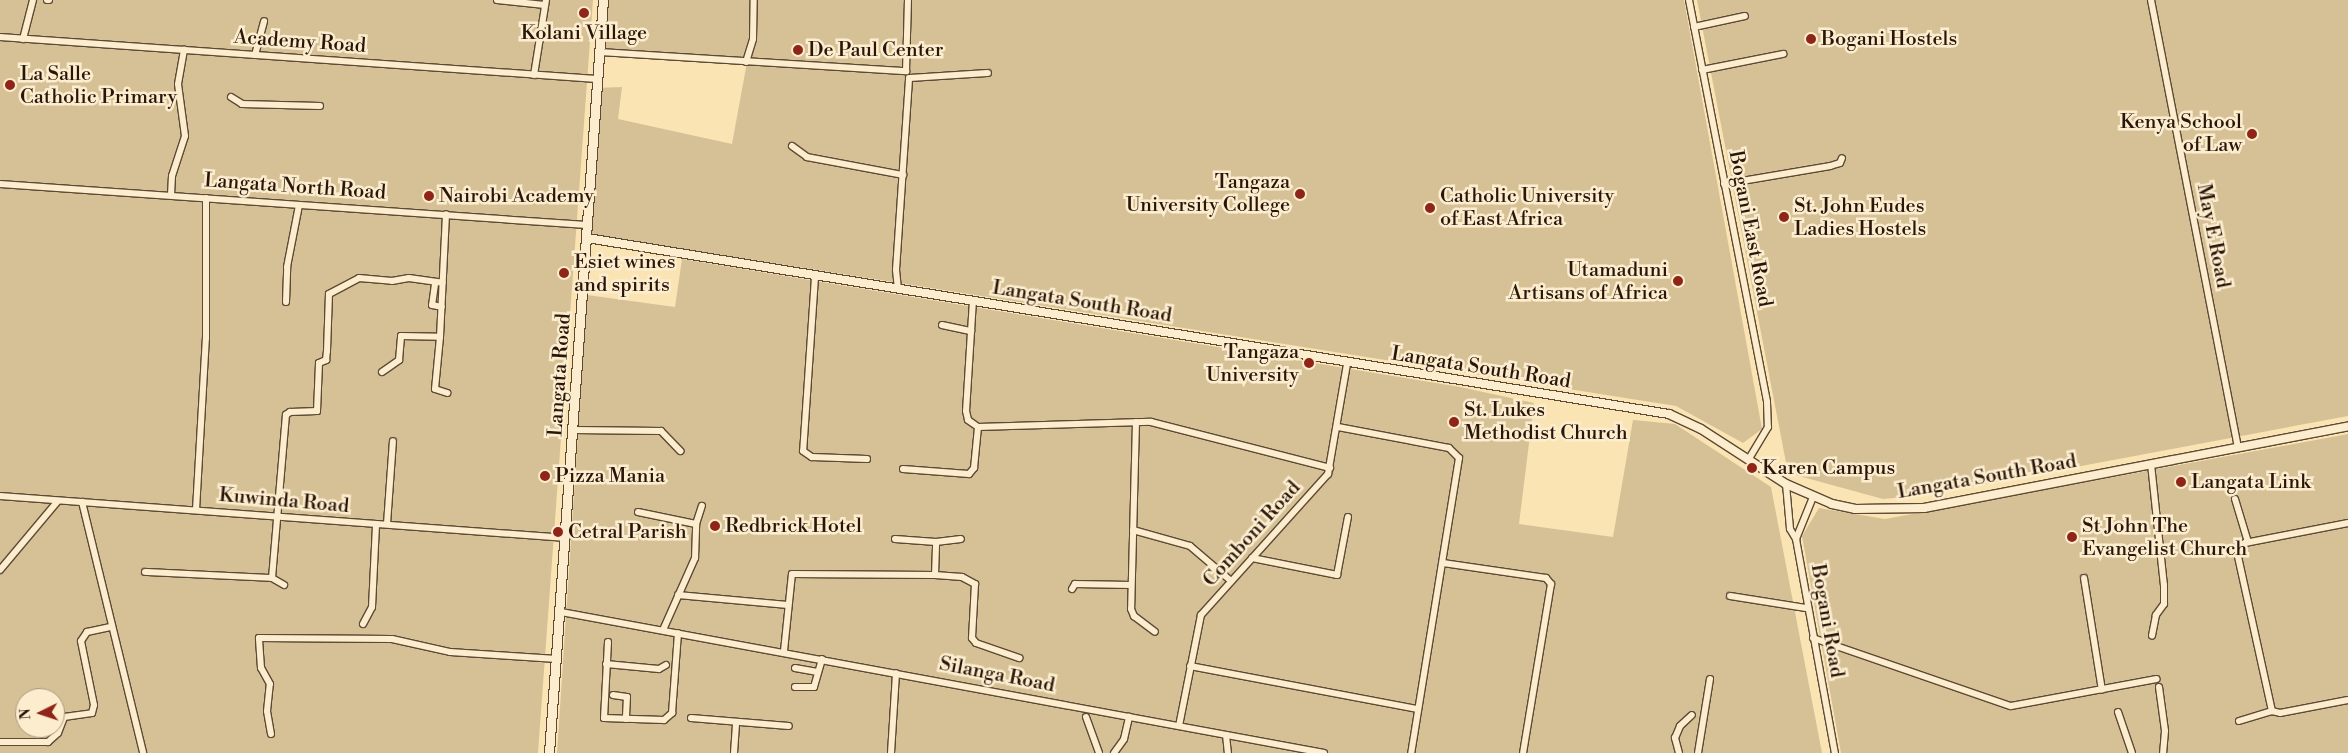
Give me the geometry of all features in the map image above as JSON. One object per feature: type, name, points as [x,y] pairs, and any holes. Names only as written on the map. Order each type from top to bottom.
[{"type":"main road","name":"Langata Road","points":[[549,753],[561,612],[604,0]]},
{"type":"street","points":[[22,39],[33,0]]},
{"type":"street","points":[[497,0],[545,2],[534,75]]},
{"type":"street","points":[[746,62],[753,39],[754,0]]},
{"type":"street","points":[[600,52],[906,71],[908,0]]},
{"type":"street","name":"Bogani East Road","points":[[1689,0],[1768,412],[1768,428],[1748,459]]},
{"type":"street","name":"May E Road","points":[[2151,0],[2238,448]]},
{"type":"street","points":[[1694,27],[1744,16]]},
{"type":"street","points":[[255,55],[264,21]]},
{"type":"street","name":"Academy Road","points":[[0,37],[597,80]]},
{"type":"street","points":[[171,195],[172,176],[185,136],[178,84],[184,50]]},
{"type":"street","points":[[1702,70],[1783,54]]},
{"type":"street","points":[[898,288],[896,270],[909,78],[988,73]]},
{"type":"street","points":[[231,97],[242,104],[320,106]]},
{"type":"street","points":[[792,146],[807,157],[902,175]]},
{"type":"street","points":[[1724,184],[1830,166],[1840,163],[1842,158]]},
{"type":"street","name":"Langata North Road","points":[[0,184],[588,225]]},
{"type":"street","points":[[196,510],[206,338],[206,198]]},
{"type":"street","points":[[286,302],[287,267],[299,205]]},
{"type":"street","points":[[446,214],[442,307],[435,389],[447,393]]},
{"type":"street","name":"Langata South Road","points":[[587,238],[815,277],[973,300],[1347,364],[1668,414],[1701,429],[1786,484],[1813,497],[1856,510],[1908,510],[2348,426]]},
{"type":"street","points":[[815,277],[803,451],[812,457],[867,459]]},
{"type":"street","points":[[272,578],[286,415],[290,412],[317,411],[318,362],[326,360],[329,294],[359,278],[392,281],[409,278],[443,283]]},
{"type":"street","points":[[435,284],[432,305],[442,307]]},
{"type":"street","points":[[973,300],[966,411],[968,420],[978,427],[1151,422],[1330,468]]},
{"type":"street","points":[[942,326],[971,331]]},
{"type":"street","points":[[382,372],[399,360],[401,336],[440,337]]},
{"type":"street","name":"Comboni Road","points":[[1179,726],[1200,616],[1323,481],[1330,468],[1347,364]]},
{"type":"street","points":[[1136,422],[1131,586],[1132,614],[1156,632]]},
{"type":"street","points":[[904,469],[969,474],[974,468],[978,427]]},
{"type":"street","points":[[1338,428],[1449,448],[1457,452],[1459,468],[1412,753]]},
{"type":"street","points":[[574,430],[661,431],[680,451]]},
{"type":"street","points":[[387,524],[393,441]]},
{"type":"street","points":[[2151,464],[2164,585],[2164,604],[2156,615],[2152,636]]},
{"type":"street","points":[[1786,484],[1790,529],[1796,539]]},
{"type":"street","name":"Kuwinda Road","points":[[0,496],[566,538]]},
{"type":"street","name":"Bogani Road","points":[[1813,497],[1796,539],[1806,608],[1835,753]]},
{"type":"street","points":[[2235,499],[2248,542]]},
{"type":"street","points":[[0,570],[58,501]]},
{"type":"street","points":[[82,502],[143,753]]},
{"type":"street","points":[[663,630],[695,558],[696,524],[702,506]]},
{"type":"street","points":[[638,512],[696,524]]},
{"type":"street","points":[[1252,558],[1337,575],[1348,517]]},
{"type":"street","points":[[2272,711],[2261,669],[2237,552],[2239,546],[2248,542],[2348,523]]},
{"type":"street","points":[[363,624],[371,610],[376,524]]},
{"type":"street","points":[[1134,530],[1190,546],[1231,581]]},
{"type":"street","points":[[895,539],[936,542],[961,539]]},
{"type":"street","points":[[935,575],[936,542]]},
{"type":"street","points":[[1443,563],[1546,578],[1551,584],[1523,753]]},
{"type":"street","points":[[145,572],[272,578],[284,585]]},
{"type":"street","points":[[784,651],[790,577],[795,573],[935,575],[962,577],[975,584],[972,638],[976,643],[1019,658]]},
{"type":"street","points":[[2084,578],[2102,690]]},
{"type":"street","points":[[1072,589],[1075,584],[1131,586]]},
{"type":"street","points":[[678,595],[788,605]]},
{"type":"street","points":[[1730,596],[1806,608]]},
{"type":"street","name":"Silanga Road","points":[[561,612],[784,651],[1324,753]]},
{"type":"street","points":[[0,742],[48,742],[58,733],[64,717],[92,713],[94,705],[81,641],[87,632],[111,627]]},
{"type":"street","points":[[608,642],[602,713],[607,719],[664,720],[671,716],[678,633]]},
{"type":"street","points":[[271,734],[267,711],[270,684],[261,668],[259,638],[392,639],[450,652],[557,659]]},
{"type":"street","points":[[1812,638],[2006,705],[2102,690],[2157,679]]},
{"type":"street","points":[[795,688],[813,688],[822,659]]},
{"type":"street","points":[[606,664],[659,669],[666,665]]},
{"type":"street","points":[[1190,666],[1418,709]]},
{"type":"street","points":[[795,668],[818,672]]},
{"type":"street","points":[[891,753],[896,673]]},
{"type":"street","points":[[1698,753],[1710,679]]},
{"type":"street","points":[[2159,687],[2165,731],[2163,753]]},
{"type":"street","points":[[613,695],[626,697],[626,719]]},
{"type":"street","points":[[2238,721],[2272,711],[2280,713],[2348,700]]},
{"type":"street","points":[[2118,712],[2132,753]]},
{"type":"street","points":[[1679,753],[1675,738],[1680,726],[1692,715]]},
{"type":"street","points":[[1086,717],[1099,753]]},
{"type":"street","points":[[1114,753],[1124,739],[1129,717]]},
{"type":"street","points":[[691,718],[789,726]]},
{"type":"street","points":[[734,753],[736,723]]},
{"type":"street","points":[[1226,735],[1228,753]]},
{"type":"shaded area","points":[[0,0],[593,0],[538,753],[0,753]]},
{"type":"shaded area","points":[[608,0],[1684,0],[1762,429],[1743,443],[1676,406],[590,234],[596,88],[622,87],[618,119],[732,144],[747,62],[604,52]]},
{"type":"shaded area","points":[[1697,0],[2348,0],[2348,416],[1926,495],[1883,499],[1788,473]]},
{"type":"shaded area","points":[[682,259],[1460,387],[1534,403],[1519,524],[1613,537],[1633,420],[1675,424],[1771,487],[1822,753],[557,753],[587,295],[675,307]]},
{"type":"shaded area","points":[[2348,434],[2348,753],[1841,753],[1802,536],[1819,508],[1885,519]]},
{"type":"place","name":"Kolani Village","points":[[584,13]]},
{"type":"place","name":"Bogani Hostels","points":[[1811,39]]},
{"type":"place","name":"De Paul Center","points":[[798,50]]},
{"type":"place","name":"La Salle Catholic Primary","points":[[10,85]]},
{"type":"place","name":"Kenya School of Law","points":[[2252,134]]},
{"type":"place","name":"Tangaza University College","points":[[1300,194]]},
{"type":"place","name":"Nairobi Academy","points":[[429,196]]},
{"type":"place","name":"Catholic University of East Africa","points":[[1430,208]]},
{"type":"place","name":"St. John Eudes Ladies Hostels","points":[[1784,217]]},
{"type":"place","name":"Esiet wines and spirits","points":[[564,273]]},
{"type":"place","name":"Utamaduni Artisans of Africa","points":[[1678,281]]},
{"type":"place","name":"Tangaza University","points":[[1309,363]]},
{"type":"place","name":"St. Lukes Methodist Church","points":[[1454,422]]},
{"type":"place","name":"Karen Campus","points":[[1752,468]]},
{"type":"place","name":"Pizza Mania","points":[[545,476]]},
{"type":"place","name":"Langata Link","points":[[2181,482]]},
{"type":"place","name":"Redbrick Hotel","points":[[715,526]]},
{"type":"place","name":"Cetral Parish","points":[[558,532]]},
{"type":"place","name":"St John The Evangelist Church","points":[[2072,537]]}]
